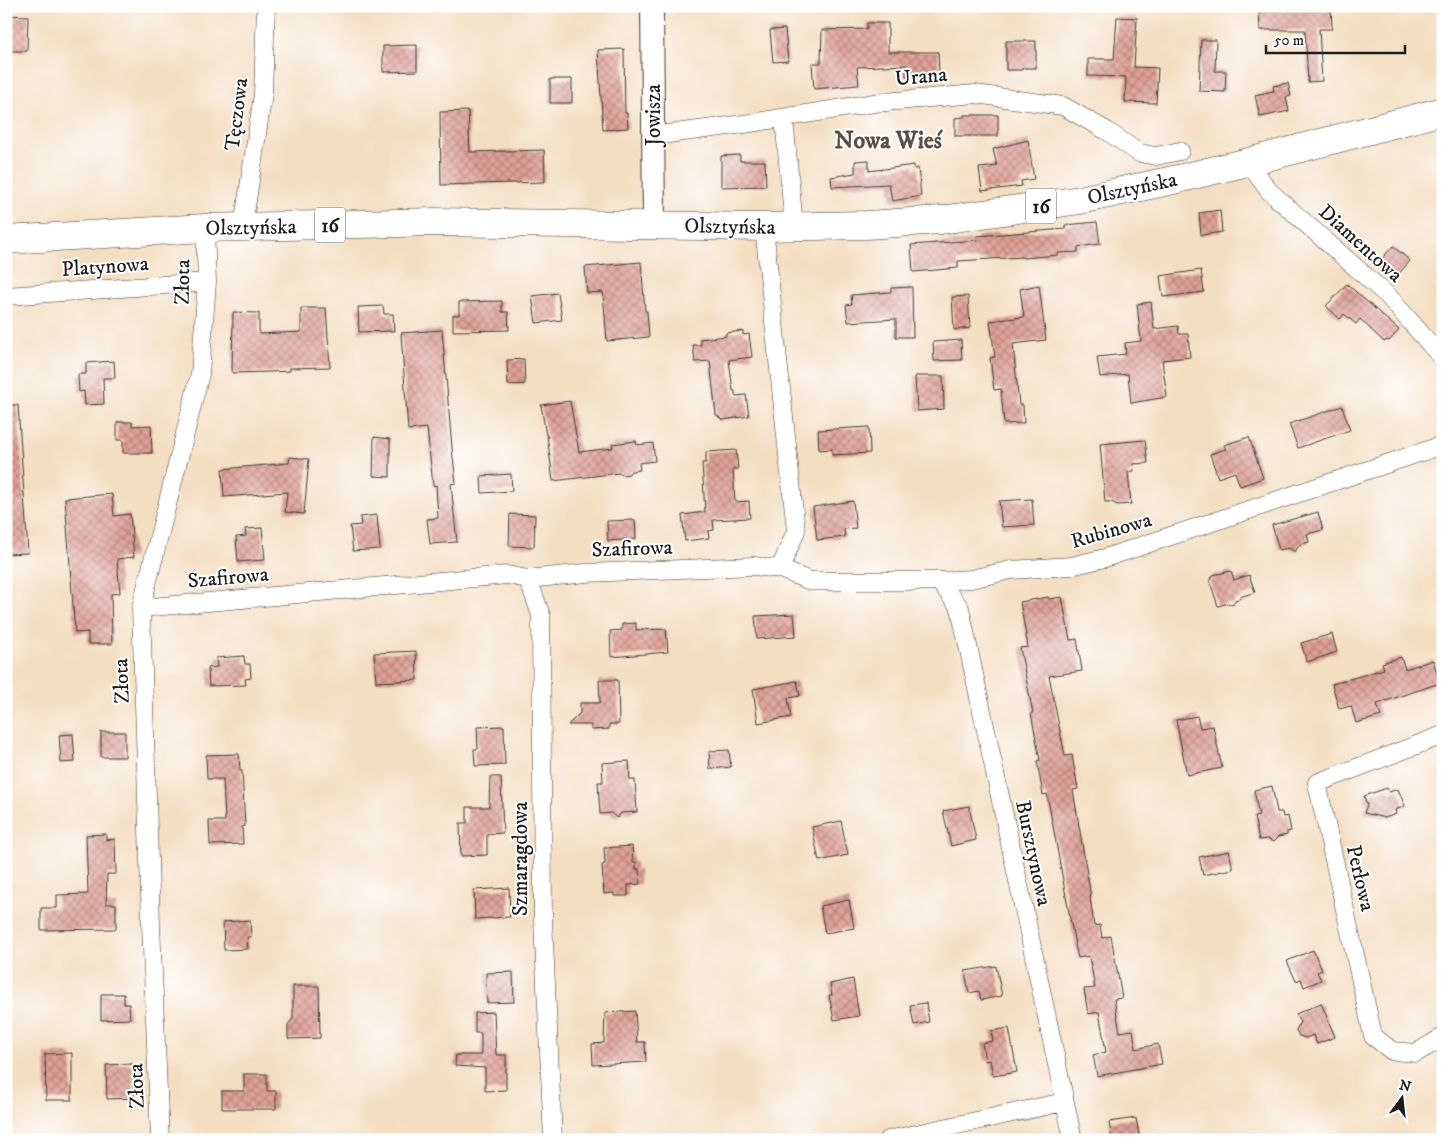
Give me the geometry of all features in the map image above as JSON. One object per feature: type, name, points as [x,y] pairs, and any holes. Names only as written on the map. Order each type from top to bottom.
[{"type":"main road","name":"Olsztyńska","points":[[6,240],[205,228],[435,222],[794,227],[867,225],[964,218],[1080,200],[1248,162],[1443,111]]},
{"type":"street","name":"Tęczowa","points":[[243,227],[263,94],[266,6]]},
{"type":"street","name":"Jowisza","points":[[652,6],[654,224]]},
{"type":"street","name":"Urana","points":[[653,136],[874,104],[975,94],[1064,106],[1107,131],[1139,153],[1156,156],[1180,151]]},
{"type":"street","points":[[784,118],[794,227]]},
{"type":"street","name":"Diamentowa","points":[[1248,162],[1269,191],[1388,296],[1443,359]]},
{"type":"street","points":[[764,227],[796,531],[780,569]]},
{"type":"street","name":"Złota","points":[[160,1140],[141,608],[200,374],[207,282],[205,228]]},
{"type":"street","name":"Platynowa","points":[[6,296],[207,282]]},
{"type":"street","name":"Rubinowa","points":[[780,569],[810,581],[939,581],[971,579],[1011,570],[1071,566],[1105,558],[1443,446]]},
{"type":"street","name":"Szafirowa","points":[[141,608],[507,575],[528,579],[586,573],[722,567],[754,566],[780,569]]},
{"type":"street","name":"Szmaragdowa","points":[[528,579],[541,616],[543,919],[553,1140]]},
{"type":"street","name":"Bursztynowa","points":[[939,581],[960,608],[1072,1140]]},
{"type":"street","name":"Perłowa","points":[[1443,735],[1317,783],[1373,1036],[1392,1051],[1416,1053],[1443,1038]]},
{"type":"street","points":[[888,1140],[1064,1102]]},
{"type":"building","points":[[1259,6],[1331,6],[1332,29],[1319,29],[1322,81],[1308,82],[1305,30],[1260,30]]},
{"type":"building","points":[[6,15],[28,16],[27,51],[6,51]]},
{"type":"building","points":[[1117,17],[1137,18],[1134,67],[1158,68],[1156,103],[1125,102],[1126,77],[1088,76],[1088,59],[1114,59]]},
{"type":"building","points":[[867,23],[888,23],[888,52],[938,52],[939,76],[906,76],[906,65],[857,67],[859,85],[814,89],[812,63],[821,63],[822,30],[867,29]]},
{"type":"building","points":[[785,29],[788,61],[773,62],[770,30]]},
{"type":"building","points":[[1201,40],[1216,40],[1215,71],[1226,71],[1225,92],[1199,91]]},
{"type":"building","points":[[1006,41],[1036,41],[1036,68],[1006,70]]},
{"type":"building","points":[[417,45],[417,71],[383,72],[383,46]]},
{"type":"building","points":[[624,49],[625,113],[627,113],[628,128],[603,130],[598,50]]},
{"type":"building","points":[[550,79],[572,79],[572,103],[550,103]]},
{"type":"building","points":[[1288,83],[1291,96],[1286,97],[1289,111],[1260,117],[1255,95],[1274,91],[1273,86]]},
{"type":"building","points":[[468,111],[470,152],[544,150],[545,182],[441,185],[440,112]]},
{"type":"building","points":[[964,115],[998,115],[998,136],[955,136],[955,118],[964,117]]},
{"type":"building","points":[[1028,140],[1034,179],[1021,181],[1022,186],[982,191],[979,168],[997,166],[993,149]]},
{"type":"building","points":[[740,155],[740,161],[765,161],[766,186],[721,187],[721,156]]},
{"type":"building","points":[[869,160],[869,171],[914,165],[914,169],[918,168],[921,196],[892,201],[889,184],[832,187],[831,177],[855,173],[855,161]]},
{"type":"building","points":[[1220,210],[1222,232],[1201,235],[1199,213]]},
{"type":"building","points":[[1097,222],[1100,244],[1078,247],[1078,252],[1023,258],[958,261],[958,268],[913,272],[911,245],[978,240],[977,236],[1065,229],[1065,225]]},
{"type":"building","points":[[1393,246],[1410,261],[1395,278],[1378,263]]},
{"type":"building","points":[[641,262],[649,337],[607,341],[603,292],[587,293],[585,267]]},
{"type":"building","points":[[1201,270],[1204,292],[1163,297],[1160,276]]},
{"type":"building","points":[[1347,284],[1399,330],[1389,341],[1384,342],[1360,319],[1356,324],[1344,314],[1340,319],[1326,306]]},
{"type":"building","points":[[1039,285],[1046,340],[1013,344],[1019,405],[1023,405],[1024,423],[1004,424],[1001,389],[994,390],[990,358],[995,357],[990,321],[1024,317],[1020,289]]},
{"type":"building","points":[[912,287],[913,337],[896,337],[896,319],[848,322],[846,305],[852,304],[851,295],[891,292],[891,288]]},
{"type":"building","points":[[558,293],[562,320],[536,323],[532,296]]},
{"type":"building","points":[[968,296],[970,328],[954,330],[952,297]]},
{"type":"building","points":[[502,301],[502,312],[508,312],[509,330],[453,331],[453,315],[459,315],[459,302]]},
{"type":"building","points":[[1151,302],[1154,329],[1178,326],[1179,334],[1188,334],[1190,357],[1162,360],[1167,397],[1131,403],[1128,374],[1100,377],[1097,357],[1126,354],[1125,343],[1141,341],[1137,304]]},
{"type":"building","points":[[383,306],[384,314],[393,314],[394,331],[359,332],[358,307]]},
{"type":"building","points":[[301,308],[326,308],[330,367],[290,368],[290,371],[232,373],[233,312],[259,313],[259,334],[301,332]]},
{"type":"building","points":[[442,330],[456,483],[451,484],[457,542],[430,544],[427,519],[438,518],[436,485],[433,486],[427,428],[408,430],[401,333]]},
{"type":"building","points":[[743,331],[743,335],[749,334],[752,357],[729,360],[733,391],[735,391],[735,396],[746,395],[749,416],[723,420],[716,415],[710,361],[695,362],[693,345],[701,345],[700,339],[726,336],[726,333]]},
{"type":"building","points":[[961,340],[962,360],[934,361],[933,342]]},
{"type":"building","points":[[524,359],[525,384],[508,385],[507,360]]},
{"type":"building","points":[[114,361],[115,378],[103,378],[104,404],[85,405],[84,391],[79,392],[78,374],[86,374],[86,363]]},
{"type":"building","points":[[915,376],[943,376],[944,409],[917,411]]},
{"type":"building","points":[[570,401],[579,452],[613,448],[612,444],[636,441],[637,445],[653,443],[655,461],[639,463],[640,470],[631,471],[629,474],[622,475],[619,473],[553,481],[541,405]]},
{"type":"building","points":[[6,405],[18,405],[28,553],[6,554]]},
{"type":"building","points":[[1342,406],[1350,430],[1298,448],[1289,424]]},
{"type":"building","points":[[117,422],[132,422],[132,426],[151,425],[152,453],[123,453],[123,440],[117,440]]},
{"type":"building","points":[[869,427],[870,453],[832,455],[832,449],[819,450],[818,430]]},
{"type":"building","points":[[374,437],[390,439],[390,477],[373,476]]},
{"type":"building","points":[[1249,437],[1263,478],[1240,486],[1235,472],[1218,478],[1210,454],[1226,449],[1224,445]]},
{"type":"building","points":[[1145,440],[1148,463],[1133,464],[1134,471],[1128,472],[1131,504],[1117,505],[1112,502],[1105,502],[1100,444]]},
{"type":"building","points":[[736,450],[738,469],[733,469],[735,502],[749,501],[750,518],[713,520],[714,530],[708,531],[709,538],[685,541],[682,515],[705,512],[702,463],[706,463],[706,452]]},
{"type":"building","points":[[290,457],[309,459],[304,514],[285,512],[287,492],[224,497],[222,469],[289,463]]},
{"type":"building","points":[[511,474],[512,491],[482,493],[481,476]]},
{"type":"building","points":[[112,494],[114,516],[130,514],[134,557],[117,559],[120,593],[111,594],[112,644],[88,644],[88,632],[75,633],[65,498]]},
{"type":"building","points":[[1032,499],[1034,525],[1002,527],[999,501]]},
{"type":"building","points":[[853,501],[856,528],[844,529],[845,537],[817,540],[813,507]]},
{"type":"building","points":[[1318,512],[1323,530],[1307,534],[1309,542],[1299,545],[1295,552],[1289,548],[1279,550],[1272,525]]},
{"type":"building","points":[[510,514],[535,515],[534,547],[509,546]]},
{"type":"building","points":[[377,515],[380,549],[353,551],[350,526],[361,525],[360,517]]},
{"type":"building","points":[[635,520],[636,539],[608,541],[607,521]]},
{"type":"building","points":[[262,528],[265,560],[238,562],[236,537],[246,536],[245,529]]},
{"type":"building","points":[[1231,571],[1234,580],[1249,575],[1255,592],[1240,597],[1235,600],[1233,605],[1228,603],[1218,606],[1210,582],[1213,575]]},
{"type":"building","points":[[1048,597],[1049,599],[1062,597],[1070,640],[1077,639],[1082,671],[1049,676],[1065,756],[1072,755],[1078,789],[1073,790],[1094,926],[1100,925],[1102,938],[1111,936],[1122,998],[1114,999],[1120,1032],[1133,1030],[1136,1049],[1158,1044],[1162,1064],[1097,1076],[1093,1055],[1106,1052],[1099,1012],[1088,1014],[1084,989],[1095,988],[1092,971],[1089,956],[1078,958],[1075,945],[1047,794],[1043,795],[1037,761],[1040,760],[1031,713],[1033,713],[1020,648],[1028,647],[1020,602]]},
{"type":"building","points":[[794,614],[796,636],[757,639],[755,616]]},
{"type":"building","points":[[636,623],[636,630],[666,629],[668,652],[611,657],[610,631],[622,630],[622,624]]},
{"type":"building","points":[[1332,634],[1337,652],[1307,662],[1301,643]]},
{"type":"building","points":[[416,651],[417,680],[376,682],[374,653]]},
{"type":"building","points":[[244,656],[245,664],[250,664],[251,678],[245,679],[246,685],[209,686],[208,668],[217,667],[216,658]]},
{"type":"building","points":[[1401,657],[1405,669],[1433,660],[1440,683],[1377,704],[1381,716],[1356,723],[1351,706],[1339,709],[1332,684],[1384,669],[1382,663]]},
{"type":"building","points":[[599,680],[618,680],[619,724],[609,724],[609,729],[591,730],[591,725],[568,725],[580,713],[580,703],[600,703]]},
{"type":"building","points":[[797,681],[800,696],[788,698],[791,717],[758,723],[753,689]]},
{"type":"building","points":[[1197,716],[1200,728],[1213,726],[1222,768],[1187,775],[1176,720]]},
{"type":"building","points":[[504,726],[505,765],[475,766],[474,749],[478,749],[477,727]]},
{"type":"building","points":[[101,732],[125,732],[125,757],[101,757]]},
{"type":"building","points":[[73,734],[75,762],[61,763],[59,735]]},
{"type":"building","points":[[729,750],[731,767],[710,769],[709,751]]},
{"type":"building","points":[[239,754],[240,771],[242,771],[245,826],[242,827],[243,844],[210,845],[209,821],[225,821],[223,779],[207,779],[206,755]]},
{"type":"building","points":[[629,761],[630,780],[635,780],[637,812],[621,813],[617,818],[611,813],[600,814],[598,782],[603,782],[602,763]]},
{"type":"building","points":[[490,777],[501,777],[503,833],[487,834],[487,855],[461,856],[460,823],[467,823],[467,807],[489,807]]},
{"type":"building","points":[[1272,786],[1277,812],[1282,812],[1283,817],[1288,816],[1291,831],[1287,832],[1287,835],[1278,837],[1273,842],[1267,839],[1259,840],[1254,817],[1259,816],[1254,790]]},
{"type":"building","points":[[1387,788],[1389,792],[1398,789],[1405,806],[1395,810],[1396,814],[1385,818],[1364,813],[1367,805],[1364,796]]},
{"type":"building","points":[[969,806],[976,840],[951,846],[943,811]]},
{"type":"building","points":[[841,821],[848,855],[819,861],[812,827]]},
{"type":"building","points":[[106,834],[106,840],[115,839],[116,874],[107,874],[106,904],[116,904],[116,929],[41,930],[41,908],[57,908],[57,895],[88,894],[86,835]]},
{"type":"building","points":[[632,846],[633,862],[636,862],[636,869],[639,869],[640,884],[628,885],[628,896],[614,896],[614,893],[604,894],[602,865],[605,864],[604,848]]},
{"type":"building","points":[[1229,851],[1233,869],[1203,875],[1199,857]]},
{"type":"building","points":[[509,888],[510,917],[475,919],[474,890]]},
{"type":"building","points":[[849,900],[854,928],[825,933],[820,906]]},
{"type":"building","points":[[250,920],[251,937],[247,937],[248,949],[224,950],[223,922]]},
{"type":"building","points":[[1313,950],[1322,970],[1317,972],[1321,980],[1304,987],[1301,979],[1296,981],[1287,961]]},
{"type":"building","points":[[996,966],[1002,996],[981,1000],[979,991],[969,993],[965,971]]},
{"type":"building","points":[[513,972],[514,1002],[487,1003],[486,973]]},
{"type":"building","points":[[853,979],[859,1016],[834,1020],[829,995],[832,995],[830,984]]},
{"type":"building","points":[[293,986],[319,986],[320,1038],[288,1039],[288,1025],[293,1019]]},
{"type":"building","points":[[101,994],[124,994],[124,1004],[129,1004],[130,1019],[101,1020]]},
{"type":"building","points":[[926,1003],[929,1022],[914,1025],[910,1005]]},
{"type":"building","points":[[1321,1003],[1335,1037],[1317,1044],[1313,1035],[1306,1038],[1299,1036],[1296,1030],[1300,1022],[1296,1014]]},
{"type":"building","points":[[635,1011],[637,1042],[645,1042],[646,1062],[593,1065],[592,1044],[604,1043],[605,1013]]},
{"type":"building","points":[[494,1012],[496,1055],[506,1055],[506,1090],[485,1091],[485,1068],[455,1066],[456,1055],[481,1055],[481,1033],[475,1033],[475,1013]]},
{"type":"building","points":[[1009,1028],[1017,1072],[993,1076],[990,1060],[985,1061],[982,1043],[993,1041],[991,1031]]},
{"type":"building","points":[[72,1053],[72,1100],[46,1100],[45,1054]]},
{"type":"building","points":[[133,1064],[134,1098],[107,1099],[106,1065]]},
{"type":"building","points":[[244,1074],[267,1074],[267,1091],[276,1091],[276,1109],[222,1109],[222,1091],[244,1091]]},
{"type":"building","points":[[1136,1118],[1140,1140],[1112,1140],[1109,1122]]},
{"type":"district","name":"Nowa Wieś","points":[[888,140]]}]
